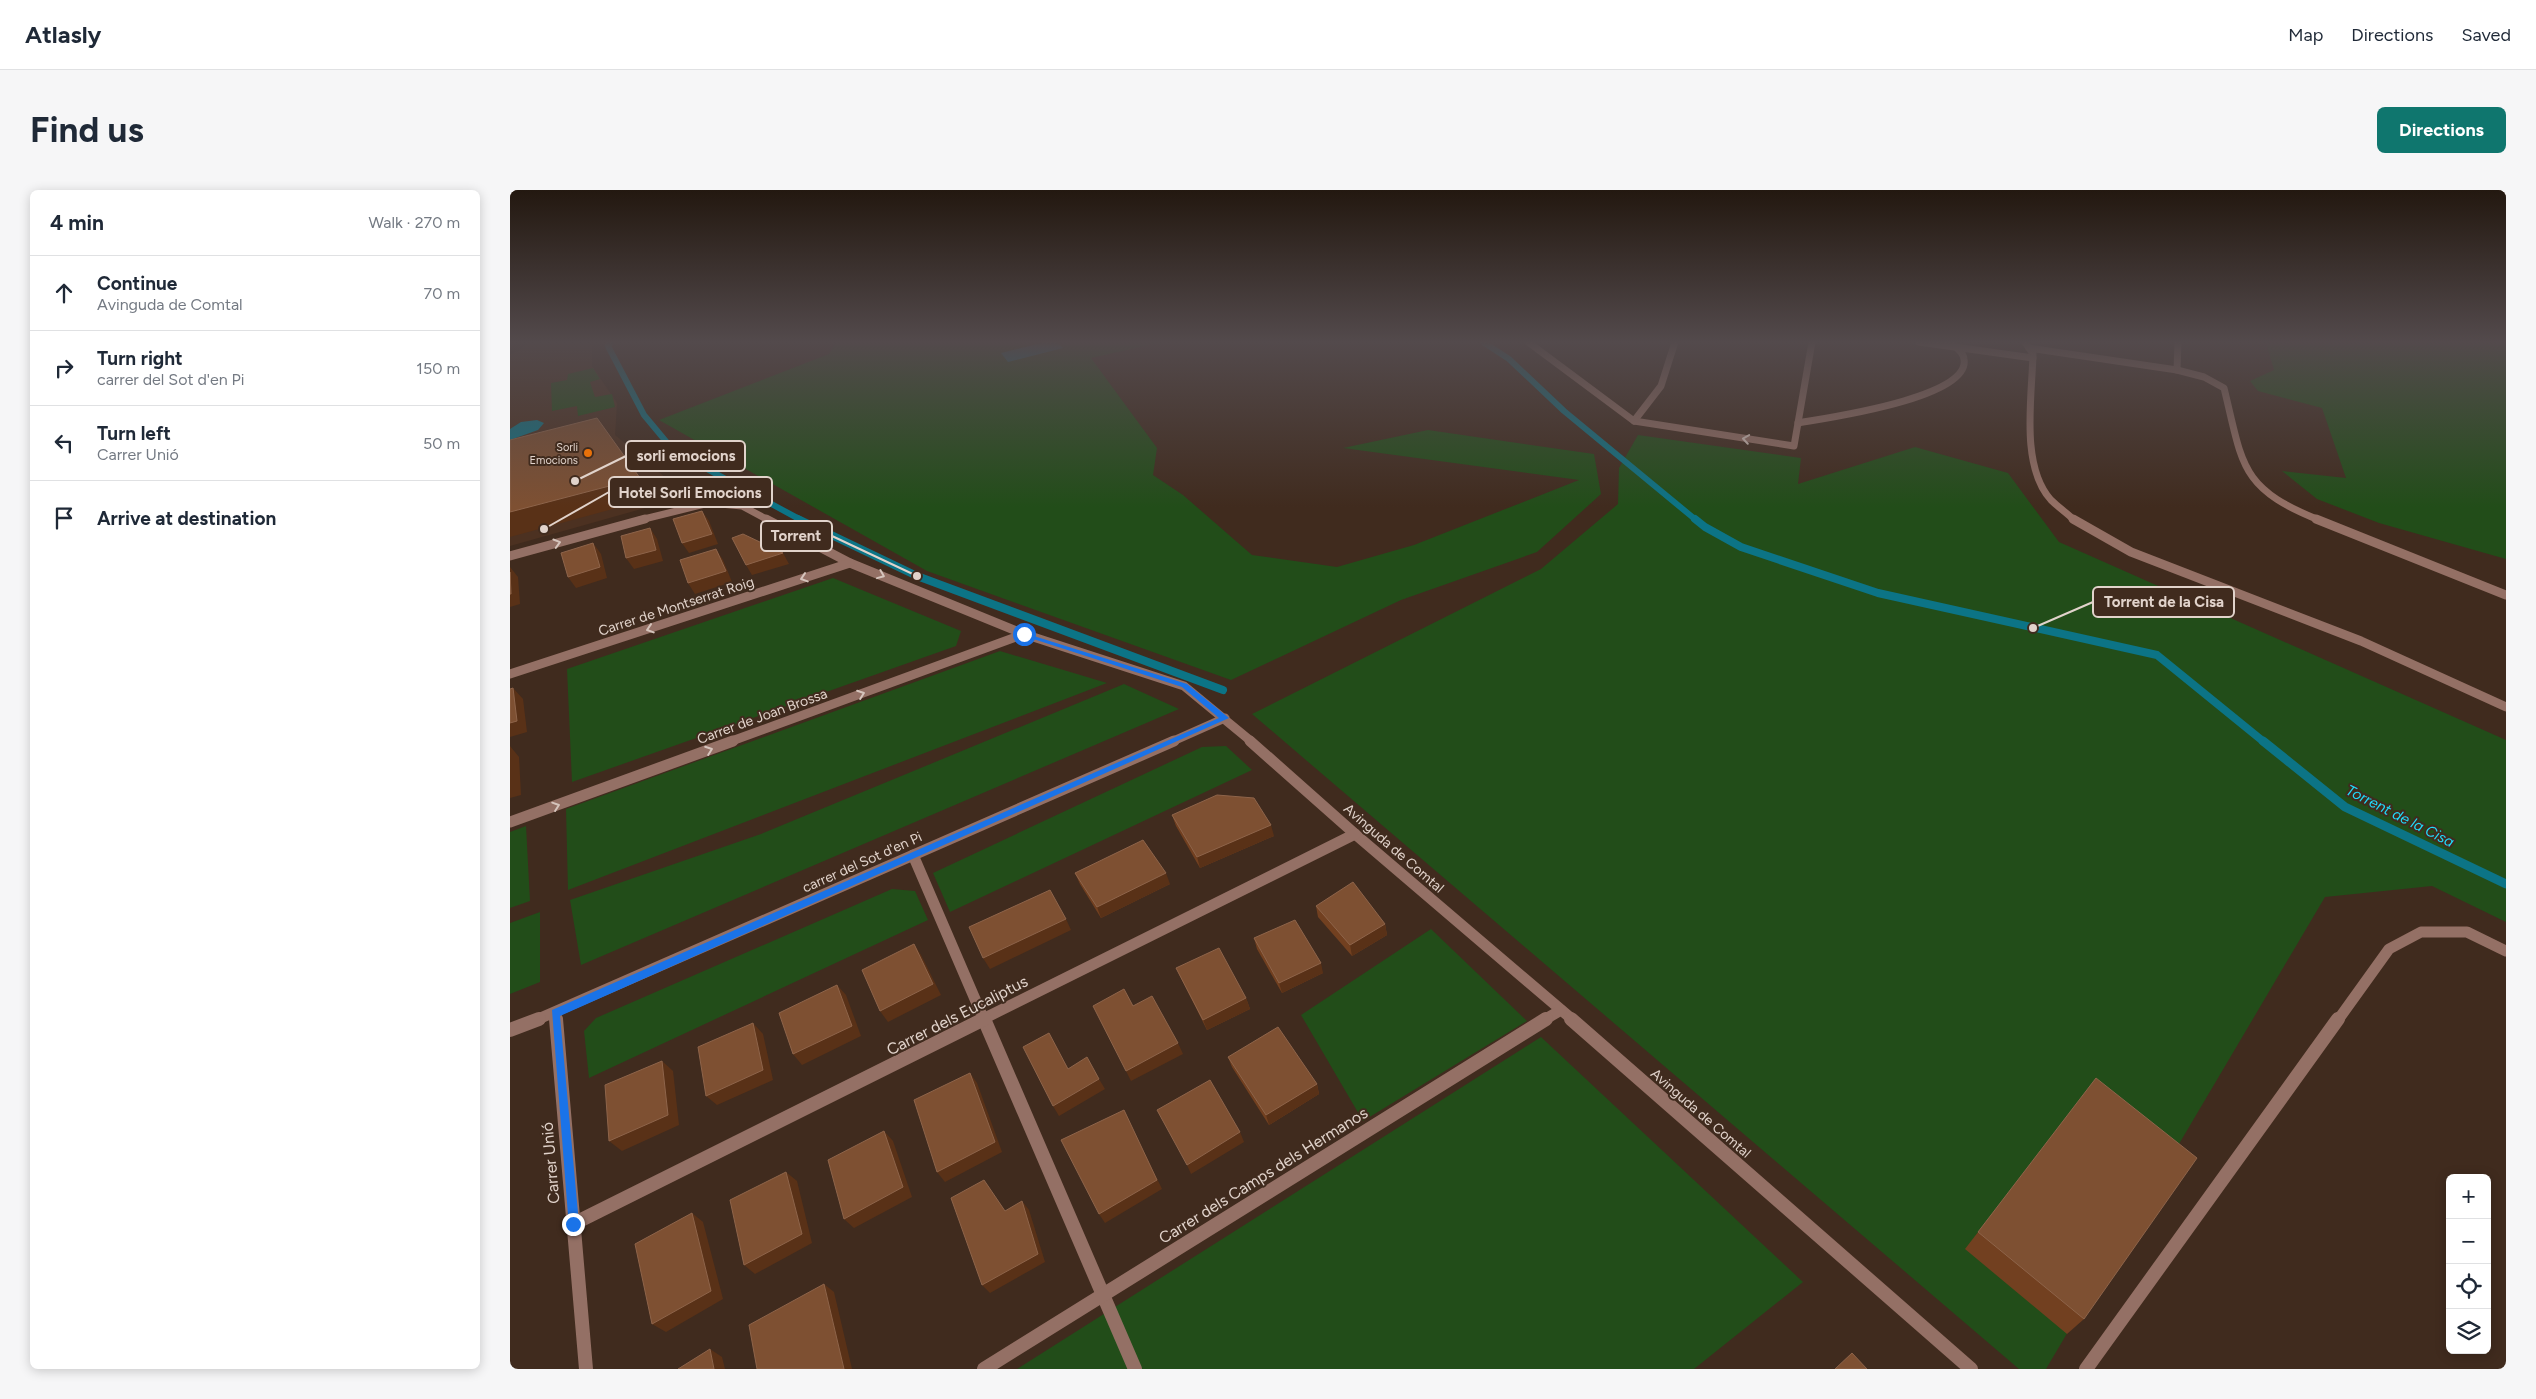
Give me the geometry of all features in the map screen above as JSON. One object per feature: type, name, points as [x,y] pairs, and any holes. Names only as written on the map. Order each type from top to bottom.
[{"type":"street","points":[[1601,397],[1634,422],[1794,446],[1802,397]]},
{"type":"street","points":[[1634,422],[1653,397]]},
{"type":"street","points":[[1798,423],[1892,404],[1912,397]]},
{"type":"street","points":[[2032,397],[2030,448],[2038,478],[2050,500],[2078,523],[2132,552],[2362,641],[2506,707]]},
{"type":"street","points":[[2227,397],[2246,465],[2252,478],[2287,507],[2506,595]]},
{"type":"street","name":"Avinguda de Comtal","points":[[510,556],[661,512],[709,503],[742,506],[850,563],[1024,634],[1184,686],[1225,718],[1355,834],[1561,1010],[1971,1369]]},
{"type":"street","name":"Carrer de Montserrat Roig","points":[[510,674],[850,563]]},
{"type":"street","name":"Carrer de Joan Brossa","points":[[510,822],[1024,634]]},
{"type":"street","name":"carrer del Sot d'en Pi","points":[[510,1030],[555,1014],[1225,718]]},
{"type":"street","name":"Carrer dels Eucaliptus","points":[[573,1224],[1355,834]]},
{"type":"street","points":[[913,856],[1135,1369]]},
{"type":"street","points":[[2086,1369],[2389,949],[2422,932],[2467,932],[2506,951]]},
{"type":"street","name":"Carrer dels Camps dels Hermanos","points":[[984,1369],[1561,1010]]},
{"type":"street","name":"Carrer Unió","points":[[555,1014],[586,1369]]},
{"type":"shaded area","points":[[510,397],[613,397],[617,403],[615,435],[666,478],[677,499],[510,546]]},
{"type":"green space","points":[[552,397],[613,397],[615,407],[578,416],[577,406],[552,411]]},
{"type":"green space","points":[[718,397],[1120,397],[1157,448],[1153,475],[1183,495],[1252,555],[1337,567],[1414,545],[1579,480],[1343,448],[1428,430],[1594,454],[1601,494],[1537,552],[1401,600],[1231,680],[927,571],[659,420]]},
{"type":"green space","points":[[2281,397],[2506,397],[2506,559],[2379,523],[2317,499],[2282,471],[2346,478],[2322,408]]},
{"type":"green space","points":[[1638,435],[1801,458],[1798,484],[1915,447],[2008,473],[2059,542],[2506,740],[2506,922],[2432,886],[2325,897],[2046,1369],[2019,1369],[1252,714],[1541,569],[1618,504],[1619,468]]},
{"type":"green space","points":[[833,578],[961,631],[956,646],[572,782],[567,669]]},
{"type":"green space","points":[[1000,651],[1107,683],[568,890],[566,809]]},
{"type":"green space","points":[[1124,684],[1179,709],[581,965],[570,900],[761,834]]},
{"type":"green space","points":[[1226,746],[1252,770],[950,912],[933,873],[1202,747]]},
{"type":"green space","points":[[526,826],[530,901],[510,908],[510,832]]},
{"type":"green space","points":[[892,889],[915,891],[928,920],[589,1078],[584,1031],[596,1018]]},
{"type":"green space","points":[[540,912],[540,982],[510,994],[510,923]]},
{"type":"green space","points":[[1431,929],[1527,1021],[1363,1121],[1301,1015]]},
{"type":"green space","points":[[1541,1037],[1803,1282],[1694,1369],[1017,1369]]},
{"type":"water","points":[[537,420],[544,423],[538,430],[510,440],[510,429],[521,422]]},
{"type":"building","name":"Sorli Emocions","points":[[597,418],[640,478],[510,512],[510,440]]},
{"type":"building","points":[[702,511],[712,534],[682,543],[673,519]]},
{"type":"building","points":[[650,528],[656,550],[626,558],[621,536]]},
{"type":"building","points":[[743,534],[783,553],[746,565],[732,538]]},
{"type":"building","points":[[593,543],[600,567],[568,577],[561,553]]},
{"type":"building","points":[[716,549],[726,571],[688,583],[680,560]]},
{"type":"building","points":[[513,688],[517,721],[510,723],[510,689]]},
{"type":"building","points":[[1217,795],[1254,798],[1271,825],[1197,857],[1172,815]]},
{"type":"building","points":[[1143,840],[1166,873],[1097,907],[1075,873]]},
{"type":"building","points":[[1353,882],[1385,924],[1350,945],[1316,906]]},
{"type":"building","points":[[1050,890],[1066,919],[983,958],[969,927]]},
{"type":"building","points":[[1295,920],[1321,963],[1279,983],[1254,938]]},
{"type":"building","points":[[914,944],[933,984],[880,1011],[862,970]]},
{"type":"building","points":[[1219,948],[1246,998],[1203,1020],[1176,968]]},
{"type":"building","points":[[837,985],[852,1026],[793,1054],[779,1013]]},
{"type":"building","points":[[1124,989],[1133,1006],[1152,996],[1178,1043],[1126,1071],[1093,1006]]},
{"type":"building","points":[[753,1023],[763,1070],[706,1096],[698,1047]]},
{"type":"building","points":[[1278,1027],[1317,1084],[1266,1115],[1228,1057]]},
{"type":"building","points":[[1049,1033],[1068,1069],[1087,1057],[1099,1079],[1053,1106],[1023,1047]]},
{"type":"building","points":[[662,1061],[668,1115],[609,1141],[605,1085]]},
{"type":"building","points":[[970,1073],[995,1142],[937,1172],[914,1100]]},
{"type":"building","points":[[2096,1078],[2197,1158],[2084,1319],[1978,1232]]},
{"type":"building","points":[[1210,1080],[1240,1132],[1187,1165],[1157,1110]]},
{"type":"building","points":[[1124,1110],[1157,1180],[1099,1214],[1061,1140]]},
{"type":"building","points":[[884,1131],[903,1187],[844,1219],[828,1160]]},
{"type":"building","points":[[786,1172],[802,1234],[744,1265],[730,1200]]},
{"type":"building","points":[[984,1180],[1005,1211],[1022,1201],[1038,1254],[982,1285],[951,1198]]},
{"type":"building","points":[[692,1213],[711,1291],[652,1324],[635,1244]]},
{"type":"building","points":[[824,1284],[844,1369],[757,1369],[749,1325]]},
{"type":"building","points":[[710,1349],[714,1369],[678,1369]]},
{"type":"building","points":[[1852,1353],[1867,1369],[1835,1369]]},
{"type":"waterway","points":[[635,397],[644,415],[674,451],[801,520]]},
{"type":"waterway","name":"Torrent de la Cisa","points":[[1549,397],[1696,520]]},
{"type":"waterway","points":[[798,519],[917,576],[1223,690]]},
{"type":"waterway","name":"Torrent de la Cisa","points":[[1695,519],[1705,527],[1741,547],[1878,593],[2157,655],[2264,742]]},
{"type":"waterway","name":"Torrent de la Cisa","points":[[2263,741],[2345,807],[2506,884]]},
{"type":"place","name":"Sorli Emocions","points":[[588,453]]},
{"type":"place","name":"sorli emocions","points":[[575,481]]},
{"type":"place","name":"Hotel Sorli Emocions","points":[[544,529]]},
{"type":"place","name":"Torrent","points":[[917,576]]},
{"type":"place","name":"Torrent de la Cisa","points":[[2033,628]]},
{"type":"route","points":[[573,1224],[555,1014],[1225,718],[1184,686],[1024,634]]}]
